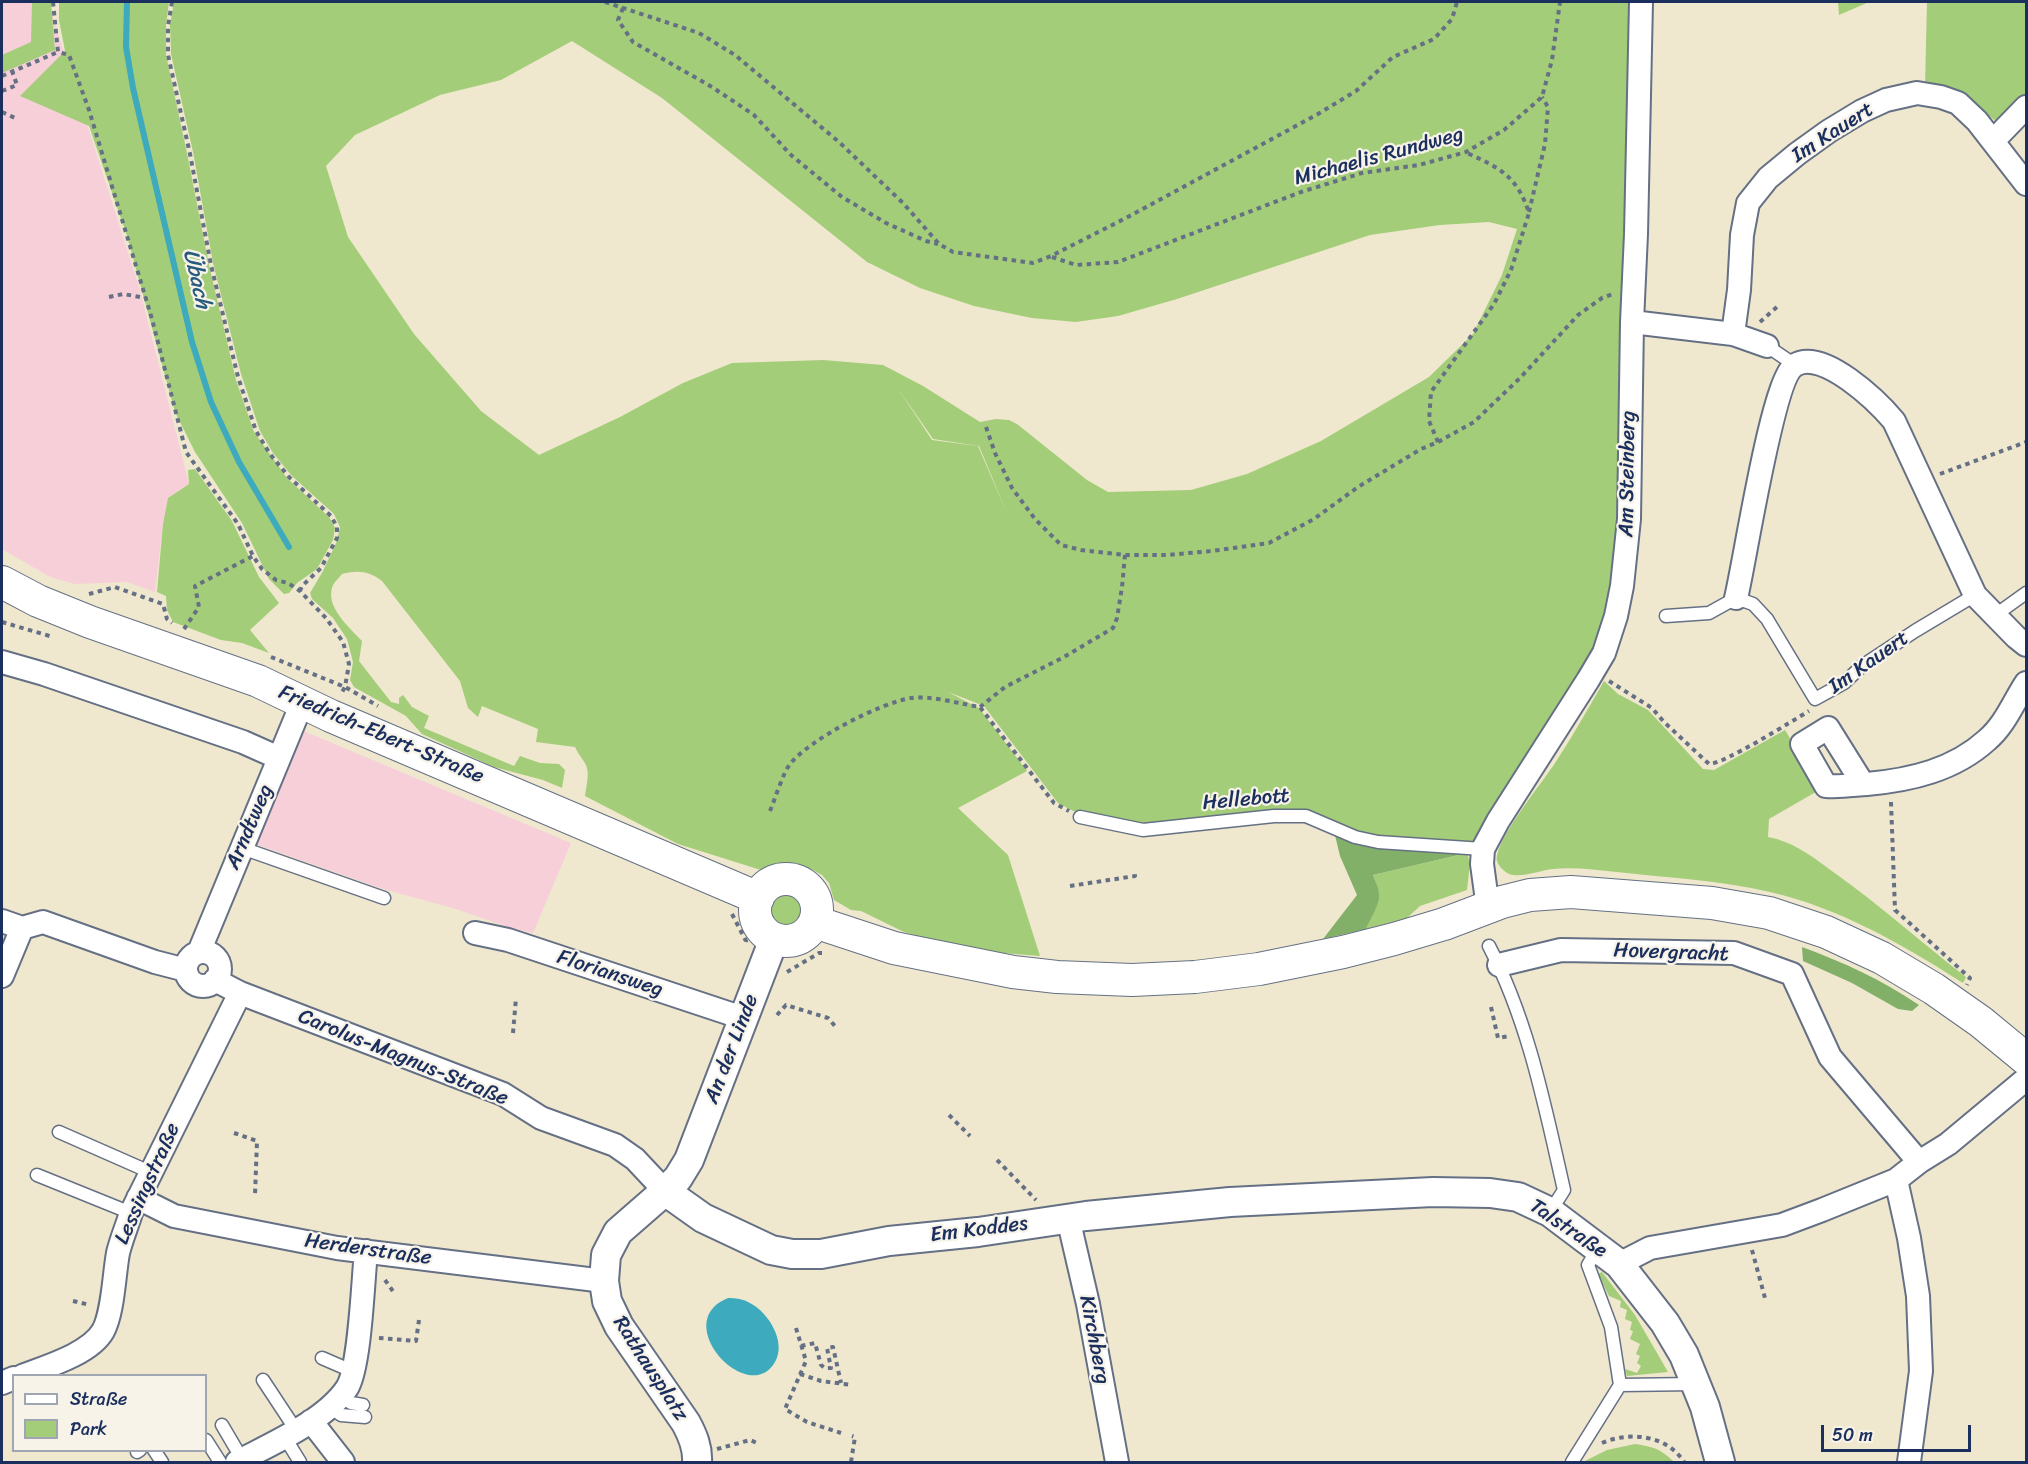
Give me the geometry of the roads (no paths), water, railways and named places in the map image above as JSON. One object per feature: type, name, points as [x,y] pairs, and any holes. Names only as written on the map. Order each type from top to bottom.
[{"type":"main road","name":"Friedrich-Ebert-Straße","points":[[2,582],[38,601],[258,681],[744,905]]},
{"type":"main road","points":[[786,879],[808,888],[815,898],[817,910],[815,922],[808,932],[798,939],[786,941],[769,952],[764,932],[757,922],[755,910],[744,905],[775,881],[786,879]]},
{"type":"main road","points":[[815,922],[894,948],[1013,972],[1056,977],[1132,980],[1259,969],[1322,956],[1394,939],[1502,902],[1530,895],[1571,892],[1712,903],[1769,913],[1826,932],[1882,958],[1934,989],[1981,1022],[2025,1074]]},
{"type":"street","name":"Am Steinberg","points":[[1483,849],[1498,821],[1604,653],[1622,586],[1629,519],[1641,2]]},
{"type":"street","name":"Im Kauert","points":[[1733,334],[1739,290],[1742,235],[1748,202],[1768,178],[1823,134],[1862,111],[1886,100],[1917,93],[1941,97],[1958,103],[1977,121],[2026,184]]},
{"type":"street","points":[[1993,141],[2026,107]]},
{"type":"street","points":[[1632,322],[1733,334],[1767,346]]},
{"type":"street","points":[[1736,598],[1764,456],[1780,390],[1786,376],[1796,365],[1808,362],[1822,365],[1851,380],[1877,401],[1894,420],[1975,595],[2016,638],[2026,645]]},
{"type":"street","points":[[2,662],[66,681],[243,742],[279,758]]},
{"type":"street","points":[[1863,784],[1891,782],[1934,772],[1962,758],[1988,740],[2009,713],[2026,682]]},
{"type":"street","name":"Arndtweg","points":[[193,961],[302,703]]},
{"type":"street","points":[[1483,849],[1482,864],[1488,908]]},
{"type":"street","name":"Carolus-Magnus-Straße","points":[[12,925],[43,922],[155,962],[193,961],[189,978],[197,984],[206,985],[215,980],[240,993],[503,1094],[541,1118],[615,1145],[635,1159],[665,1191]]},
{"type":"street","points":[[2,976],[12,925]]},
{"type":"street","name":"Floriansweg","points":[[475,933],[508,940],[743,1018]]},
{"type":"street","name":"Hovergracht","points":[[1494,956],[1561,950],[1734,953],[1792,974],[1830,1058],[1919,1162]]},
{"type":"street","name":"An der Linde","points":[[689,1160],[769,952]]},
{"type":"street","name":"Lessingstraße","points":[[27,1374],[59,1362],[95,1340],[103,1331],[119,1251],[135,1206],[240,993]]},
{"type":"street","name":"Talstraße","points":[[1055,1220],[1230,1202],[1433,1192],[1490,1193],[1518,1197],[1550,1212],[1609,1256],[1747,1232],[1792,1221],[1896,1180],[1948,1144],[2025,1074]]},
{"type":"street","name":"Rathausplatz","points":[[689,1160],[678,1178],[618,1232],[606,1256],[604,1281],[608,1301],[619,1326],[686,1423],[692,1434],[698,1458]]},
{"type":"street","points":[[1896,1180],[1909,1238],[1918,1306],[1921,1371],[1909,1462]]},
{"type":"street","name":"Em Koddes","points":[[665,1191],[702,1218],[771,1250],[792,1254],[820,1254],[889,1241],[978,1232],[1055,1220]]},
{"type":"street","name":"Herderstraße","points":[[135,1206],[174,1216],[337,1248],[604,1281]]},
{"type":"street","name":"Kirchberg","points":[[1055,1220],[1088,1304],[1117,1462]]},
{"type":"street","points":[[240,1461],[297,1429],[335,1402],[348,1387],[356,1358],[366,1251]]},
{"type":"street","points":[[1609,1256],[1665,1323],[1684,1355],[1705,1407],[1720,1462]]},
{"type":"street","points":[[297,1429],[343,1462]]},
{"type":"lane","points":[[1767,346],[1796,365]]},
{"type":"lane","points":[[1994,616],[2026,592]]},
{"type":"lane","name":"Im Kauert","points":[[1736,598],[1753,604],[1767,619],[1815,699],[1844,683],[1862,666],[1975,595]]},
{"type":"lane","points":[[1666,616],[1709,612],[1736,598]]},
{"type":"lane","name":"Hellebott","points":[[1080,816],[1143,831],[1274,816],[1306,816],[1355,837],[1378,843],[1483,849]]},
{"type":"lane","points":[[242,848],[384,898]]},
{"type":"lane","name":"Hovergracht","points":[[1494,956],[1532,1054],[1564,1190],[1550,1212]]},
{"type":"lane","points":[[59,1132],[150,1172]]},
{"type":"lane","points":[[37,1175],[135,1206]]},
{"type":"lane","points":[[1574,1460],[1620,1385],[1611,1327],[1588,1265],[1609,1256]]},
{"type":"lane","points":[[322,1358],[352,1371]]},
{"type":"lane","points":[[263,1380],[297,1429],[300,1462]]},
{"type":"lane","points":[[1620,1385],[1696,1384]]},
{"type":"lane","points":[[335,1402],[351,1403],[364,1411]]},
{"type":"lane","points":[[222,1425],[240,1461]]},
{"type":"lane","points":[[207,1442],[220,1462]]},
{"type":"water","points":[[728,1298],[745,1301],[757,1307],[774,1328],[779,1346],[778,1354],[775,1362],[763,1373],[748,1375],[733,1368],[719,1356],[710,1341],[706,1325],[712,1310]]},
{"type":"waterway","name":"Übach","points":[[127,2],[126,47],[133,88],[192,342],[211,402],[239,462],[289,547]]}]
